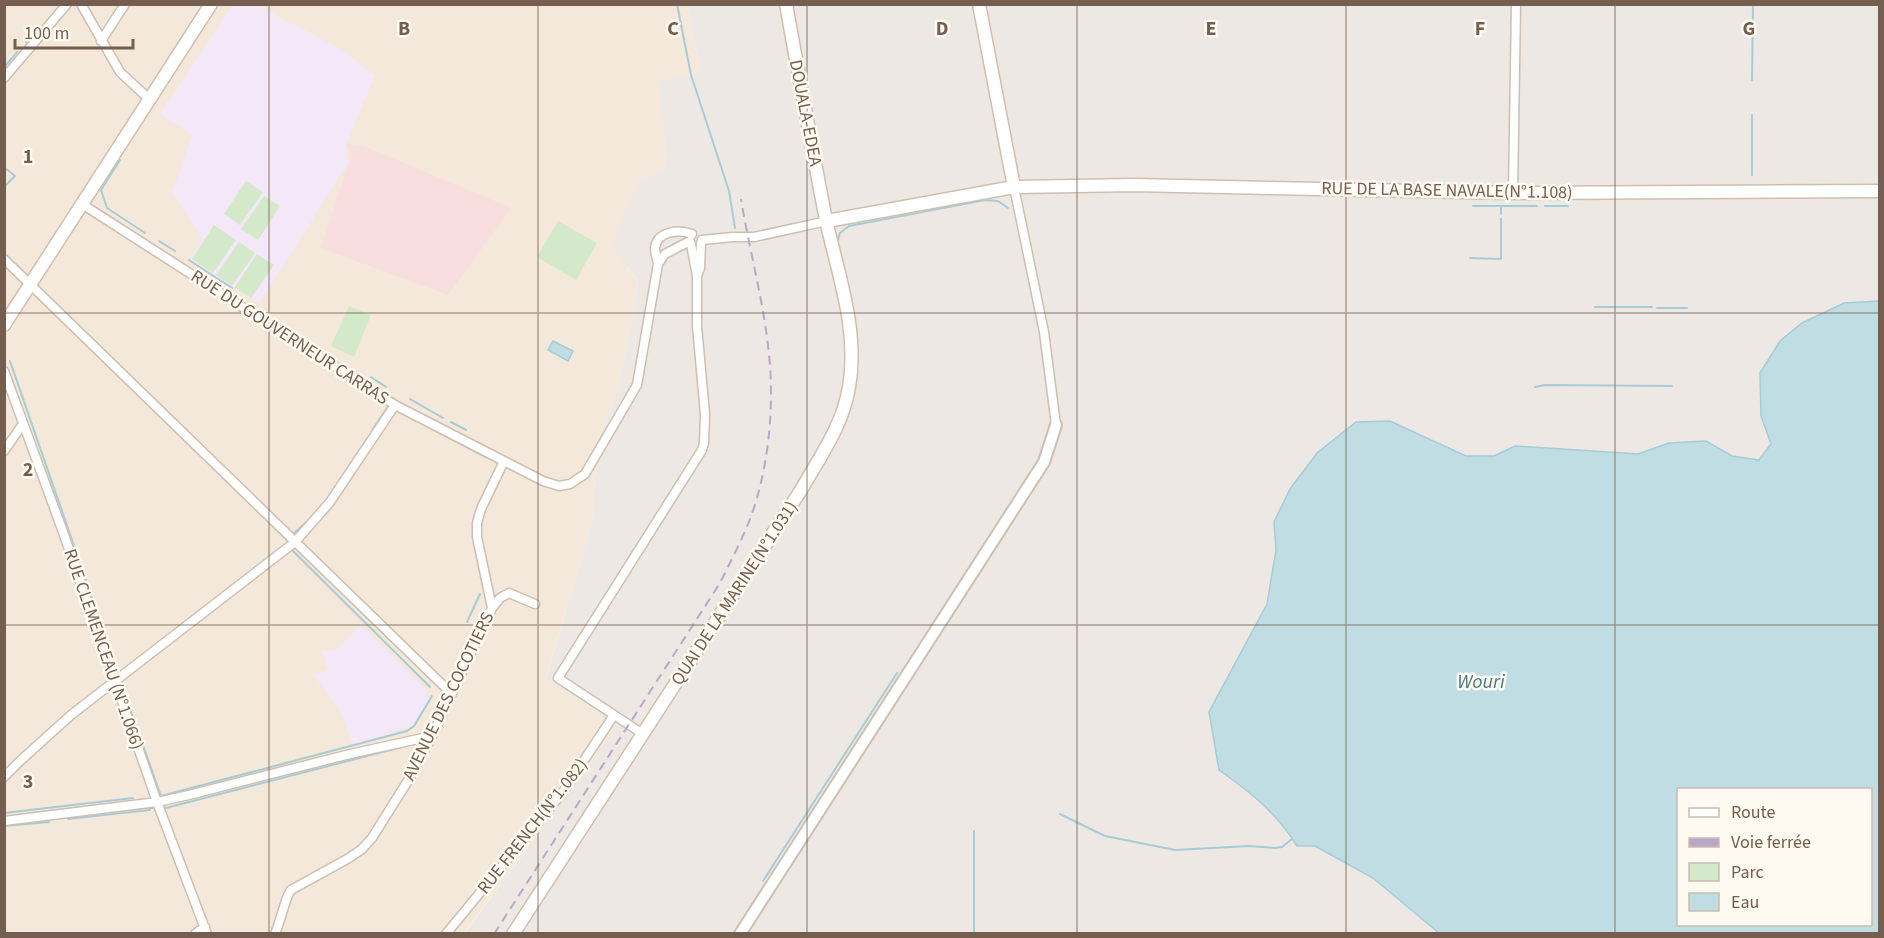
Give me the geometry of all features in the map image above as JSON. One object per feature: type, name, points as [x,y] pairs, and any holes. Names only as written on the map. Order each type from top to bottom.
[{"type":"main road","points":[[4,325],[211,4]]},
{"type":"main road","name":"DOUALA-EDEA","points":[[786,4],[826,220]]},
{"type":"main road","points":[[826,220],[1014,187],[980,4]]},
{"type":"main road","name":"RUE DE LA BASE NAVALE(N°1.108)","points":[[1014,187],[1133,185],[1513,192],[1880,191]]},
{"type":"main road","name":"QUAI DE LA MARINE(N°1.031)","points":[[513,933],[801,490],[826,447],[844,407],[850,386],[850,335],[826,220]]},
{"type":"street","points":[[4,78],[67,4]]},
{"type":"street","points":[[81,4],[120,72],[149,99]]},
{"type":"street","points":[[101,41],[125,4]]},
{"type":"street","points":[[1513,192],[1516,4]]},
{"type":"street","points":[[741,933],[1044,462],[1056,425],[1044,332],[1014,187]]},
{"type":"street","name":"RUE DU GOUVERNEUR CARRAS","points":[[82,204],[395,405],[543,481],[559,486],[570,484],[585,474],[637,385],[658,264],[655,247],[663,236],[676,231],[691,240]]},
{"type":"street","points":[[701,241],[754,237],[826,220]]},
{"type":"street","points":[[643,734],[558,678],[702,450],[704,443],[705,414],[697,326],[700,235],[665,254],[658,264]]},
{"type":"street","points":[[691,240],[697,276]]},
{"type":"street","points":[[4,260],[451,693]]},
{"type":"street","name":"RUE CLEMENCEAU (N°1.066)","points":[[4,371],[157,802],[206,930]]},
{"type":"street","points":[[4,777],[42,740],[114,680],[295,542],[330,502],[395,405]]},
{"type":"street","points":[[4,452],[23,424]]},
{"type":"street","name":"AVENUE DES COCOTIERS","points":[[275,933],[284,913],[288,893],[362,849],[372,838],[409,779],[432,736],[492,608],[477,537],[477,523],[481,509],[504,461]]},
{"type":"street","points":[[492,608],[500,598],[509,593],[535,604]]},
{"type":"street","name":"RUE FRENCH(N°1.082)","points":[[446,933],[563,792],[614,715]]},
{"type":"street","points":[[4,820],[157,802],[432,736]]},
{"type":"street","points":[[523,933],[526,914]]},
{"type":"street","points":[[195,933],[206,930]]},
{"type":"shaded area","points":[[5,5],[687,5],[700,71],[659,81],[665,146],[664,167],[639,180],[627,268],[638,281],[635,302],[618,388],[597,445],[592,522],[546,678],[617,726],[464,933],[5,934]]},
{"type":"shaded area","points":[[232,5],[260,5],[288,23],[340,49],[375,75],[346,146],[349,162],[259,304],[190,259],[203,239],[170,189],[173,190],[192,135],[160,114]]},
{"type":"shaded area","points":[[687,5],[1879,5],[1879,301],[1761,416],[1772,445],[1759,460],[1732,456],[1706,441],[1669,443],[1638,454],[1515,446],[1494,456],[1466,456],[1391,421],[1356,422],[1317,453],[1290,489],[1274,522],[1276,550],[1267,604],[1209,712],[1219,770],[1256,796],[1287,829],[1297,846],[1315,846],[1373,878],[1439,933],[464,934],[617,726],[546,679],[592,522],[597,445],[618,388],[635,302],[638,281],[612,244],[639,180],[664,167],[665,146],[658,81],[700,71]]},
{"type":"shaded area","points":[[347,143],[366,147],[511,208],[448,295],[321,248],[351,157]]},
{"type":"shaded area","points":[[361,625],[426,689],[428,701],[414,725],[352,745],[343,717],[314,675],[328,670],[322,651],[336,650]]},
{"type":"green space","points":[[246,181],[263,192],[240,225],[224,214]]},
{"type":"green space","points":[[264,196],[280,206],[258,240],[241,229]]},
{"type":"green space","points":[[558,221],[597,243],[576,280],[537,257]]},
{"type":"green space","points":[[214,225],[236,240],[213,273],[192,259]]},
{"type":"green space","points":[[239,242],[255,253],[232,286],[216,275]]},
{"type":"green space","points":[[257,254],[274,265],[251,298],[235,287]]},
{"type":"green space","points":[[349,306],[371,315],[354,357],[331,346]]},
{"type":"water","name":"Wouri","points":[[1879,301],[1879,933],[1439,933],[1373,878],[1315,846],[1297,846],[1262,804],[1219,770],[1209,712],[1267,604],[1276,550],[1274,522],[1290,489],[1317,453],[1356,422],[1390,421],[1466,456],[1494,456],[1515,446],[1638,454],[1669,443],[1706,441],[1732,456],[1759,460],[1771,444],[1761,416],[1760,373],[1780,341],[1802,323],[1844,303]]},
{"type":"water","points":[[553,341],[573,351],[568,361],[548,350]]},
{"type":"waterway","points":[[677,4],[691,75],[729,191],[735,228]]},
{"type":"waterway","points":[[1752,80],[1753,4]]},
{"type":"waterway","points":[[26,42],[35,32]]},
{"type":"waterway","points":[[13,57],[17,52]]},
{"type":"waterway","points":[[4,67],[12,58]]},
{"type":"waterway","points":[[1752,115],[1752,175]]},
{"type":"waterway","points":[[120,160],[101,190],[107,208],[145,233]]},
{"type":"waterway","points":[[4,167],[15,176],[4,187]]},
{"type":"waterway","points":[[837,244],[840,233],[849,226],[985,200],[998,201],[1008,208]]},
{"type":"waterway","points":[[1473,206],[1537,206]]},
{"type":"waterway","points":[[1545,206],[1568,206]]},
{"type":"waterway","points":[[1501,207],[1501,214]]},
{"type":"waterway","points":[[1470,258],[1501,259],[1501,219]]},
{"type":"waterway","points":[[159,241],[175,251]]},
{"type":"waterway","points":[[189,260],[232,288]]},
{"type":"waterway","points":[[1595,307],[1652,307]]},
{"type":"waterway","points":[[1657,308],[1687,308]]},
{"type":"waterway","points":[[10,361],[116,667]]},
{"type":"waterway","points":[[371,377],[386,387]]},
{"type":"waterway","points":[[1535,387],[1545,385],[1672,386]]},
{"type":"waterway","points":[[410,399],[443,418]]},
{"type":"waterway","points":[[373,429],[389,405]]},
{"type":"waterway","points":[[451,422],[466,430]]},
{"type":"waterway","points":[[438,432],[486,457]]},
{"type":"waterway","points":[[353,460],[370,435]]},
{"type":"waterway","points":[[317,523],[350,480]]},
{"type":"waterway","points":[[293,534],[311,518]]},
{"type":"waterway","points":[[290,548],[430,687]]},
{"type":"waterway","points":[[467,622],[480,594]]},
{"type":"waterway","points":[[763,881],[897,673]]},
{"type":"waterway","points":[[120,681],[161,796],[407,731],[414,726],[432,696]]},
{"type":"waterway","points":[[162,809],[402,747]]},
{"type":"waterway","points":[[4,813],[133,798]]},
{"type":"waterway","points":[[68,819],[150,810]]},
{"type":"waterway","points":[[1060,814],[1105,836],[1175,850],[1249,846],[1275,848],[1282,847],[1292,839]]},
{"type":"waterway","points":[[4,826],[49,822]]},
{"type":"waterway","points":[[974,831],[974,934]]},
{"type":"railway","points":[[494,934],[720,583],[755,506],[767,447],[771,382],[765,324],[741,199]]}]
